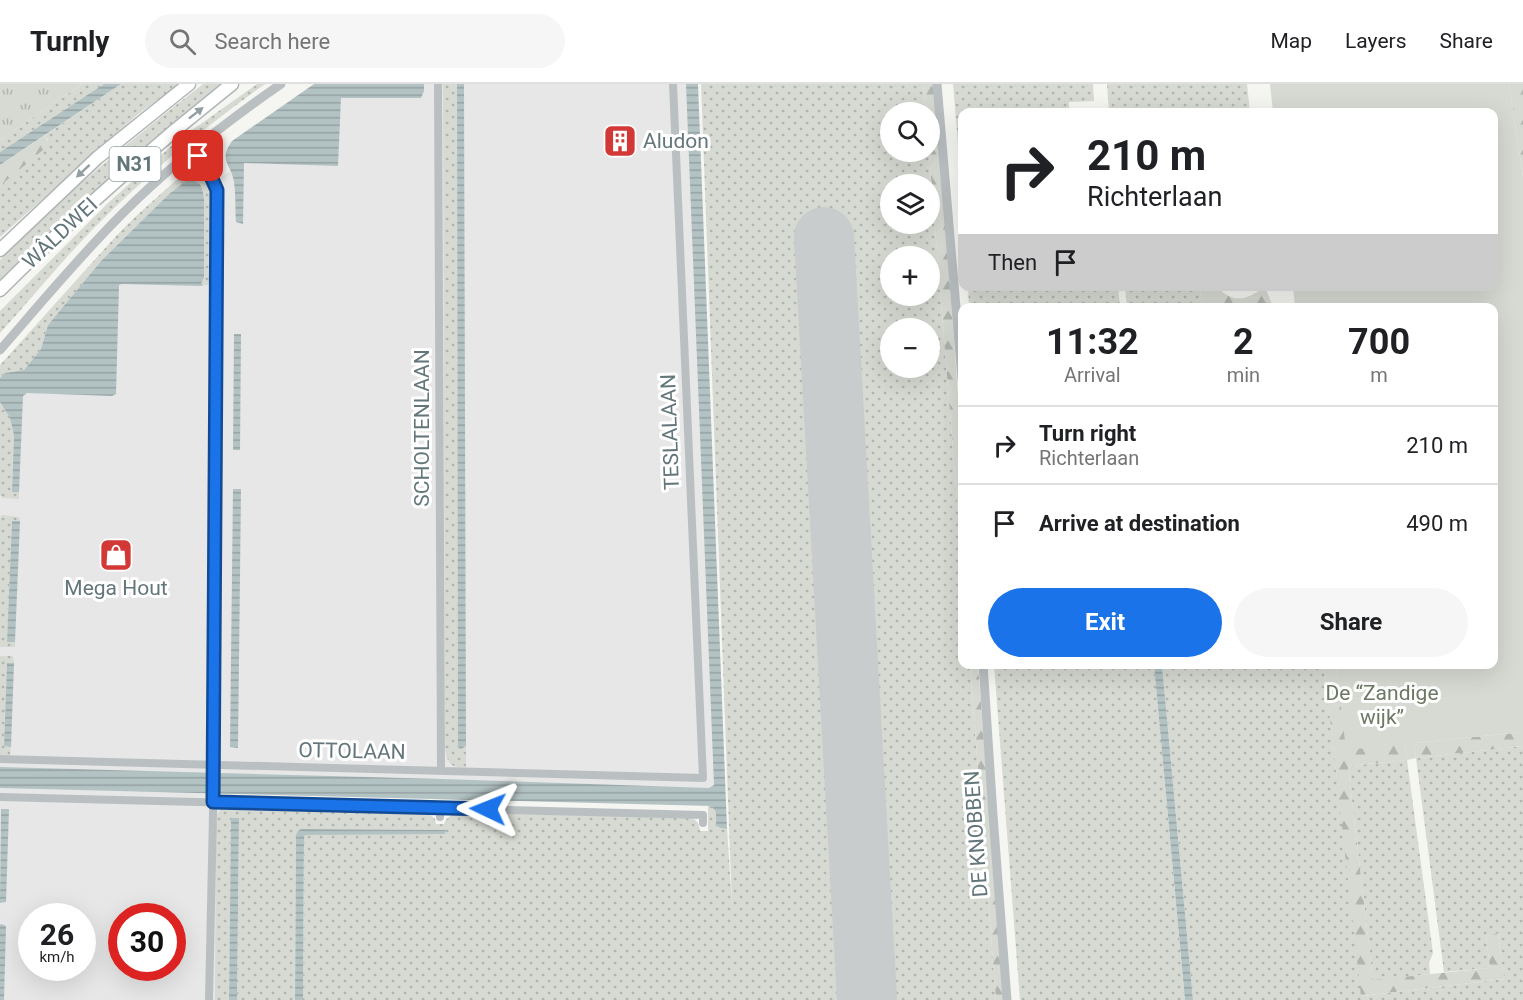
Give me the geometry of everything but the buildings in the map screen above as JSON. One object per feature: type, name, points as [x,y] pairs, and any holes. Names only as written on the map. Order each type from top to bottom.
[{"type":"highway","name":"WÂLDWEI","points":[[0,250],[97,158],[189,84]]},
{"type":"highway","name":"WÂLDWEI","points":[[0,290],[107,189],[232,84]]},
{"type":"street","points":[[0,350],[123,213],[195,150],[281,84]]},
{"type":"street","name":"SCHOLTENLAAN","points":[[438,84],[441,771]]},
{"type":"street","name":"TESLALAAN","points":[[673,84],[703,778]]},
{"type":"street","points":[[937,84],[958,331]]},
{"type":"street","points":[[195,150],[217,190],[214,767],[209,1000]]},
{"type":"street","name":"DE KNOBBEN","points":[[983,669],[1007,1000]]},
{"type":"street","name":"OTTOLAAN","points":[[0,759],[214,767],[703,778]]},
{"type":"street","points":[[0,797],[213,799],[703,815],[703,823]]},
{"type":"street","points":[[440,817],[441,808]]},
{"type":"shaded area","points":[[104,84],[121,84],[0,165],[0,152]]},
{"type":"shaded area","points":[[314,84],[424,84],[424,91],[421,98],[341,98],[338,166],[244,163],[243,224],[236,222],[234,182],[226,158],[228,148],[232,141]]},
{"type":"shaded area","points":[[353,84],[692,84],[719,798],[235,785],[233,1000],[0,1000],[0,395],[179,207]]},
{"type":"shaded area","points":[[457,84],[464,84],[466,746],[461,749],[458,747]]},
{"type":"shaded area","points":[[686,84],[698,84],[727,829],[716,825],[716,812],[711,806],[0,788],[0,767],[709,788],[714,785]]},
{"type":"shaded area","points":[[187,180],[200,185],[204,198],[204,278],[200,286],[119,285],[116,394],[112,396],[27,393],[23,396],[19,492],[12,492],[14,435],[10,418],[0,402],[0,378],[5,373],[24,370],[41,349],[48,325],[101,261],[169,194]]},
{"type":"shaded area","points":[[234,334],[241,334],[240,450],[233,450]]},
{"type":"shaded area","points":[[233,489],[241,489],[238,748],[230,747]]},
{"type":"shaded area","points":[[12,521],[20,521],[15,642],[7,642]]},
{"type":"shaded area","points":[[7,663],[14,663],[11,747],[4,746]]},
{"type":"shaded area","points":[[1154,669],[1162,669],[1193,1000],[1185,1000]]},
{"type":"shaded area","points":[[1,809],[9,809],[6,902],[0,903]]},
{"type":"shaded area","points":[[231,818],[239,818],[237,1000],[229,1000]]},
{"type":"shaded area","points":[[301,829],[446,830],[445,834],[305,835],[303,1000],[295,1000],[296,834]]},
{"type":"shaded area","points":[[1,924],[6,926],[4,1000],[0,1000]]},
{"type":"green space","points":[[0,84],[82,84],[0,140]]},
{"type":"green space","points":[[82,84],[104,84],[0,152],[0,140]]},
{"type":"green space","points":[[121,84],[179,84],[137,115],[0,237],[0,186],[48,140],[44,136]]},
{"type":"green space","points":[[203,84],[226,84],[100,187],[34,251],[0,280],[0,260],[24,236],[98,169]]},
{"type":"green space","points":[[257,84],[265,84],[175,153],[112,210],[68,255],[0,333],[0,311],[107,204],[178,140]]},
{"type":"green space","points":[[443,84],[457,84],[458,747],[461,749],[466,746],[466,767],[453,766],[447,757],[445,747]]},
{"type":"green space","points":[[701,84],[923,84],[925,102],[880,102],[880,162],[930,162],[931,174],[880,174],[880,234],[936,234],[937,246],[880,246],[880,306],[940,306],[940,289],[958,512],[958,669],[970,669],[996,1000],[888,1000],[842,236],[805,238],[849,1000],[303,1000],[305,835],[445,830],[301,829],[296,834],[295,1000],[237,1000],[239,818],[231,818],[229,1000],[215,1000],[216,819],[223,808],[427,812],[435,819],[436,824],[444,824],[450,816],[458,812],[691,818],[697,821],[700,831],[708,831],[708,806],[711,806],[716,812],[720,828],[727,829],[732,905]]},
{"type":"green space","points":[[923,84],[935,84],[936,102],[925,102]]},
{"type":"green space","points":[[953,84],[1093,84],[1094,101],[1069,102],[1069,108],[958,108],[958,144]]},
{"type":"green space","points":[[1107,84],[1247,84],[1250,108],[1109,108]]},
{"type":"green space","name":"De “Zandige wijk”","points":[[1270,84],[1509,84],[1523,177],[1523,732],[1414,743],[1416,758],[1407,760],[1405,744],[1346,750],[1336,669],[1498,669],[1498,303],[1295,303],[1293,291],[1498,291],[1498,108],[1273,108]]},
{"type":"green space","points":[[1509,84],[1523,84],[1523,177]]},
{"type":"green space","points":[[44,136],[50,144],[0,186],[0,165]]},
{"type":"green space","points":[[940,152],[958,394],[958,512],[940,289],[940,246],[937,246],[936,234],[940,234],[940,174],[931,174],[930,162],[940,162]]},
{"type":"green space","points":[[201,165],[212,188],[213,284],[200,286],[204,278],[202,186],[187,180],[169,194],[101,261],[48,325],[41,349],[24,370],[5,373],[0,378],[0,365],[117,235],[192,166]]},
{"type":"green space","points":[[968,291],[1118,291],[1120,303],[969,303]]},
{"type":"green space","points":[[1125,291],[1200,291],[1202,303],[1127,303]]},
{"type":"green space","points":[[1200,291],[1221,291],[1235,298],[1241,298],[1258,291],[1267,291],[1272,303],[1202,303]]},
{"type":"green space","points":[[0,402],[10,418],[14,435],[12,491],[19,492],[19,499],[3,498],[0,495]]},
{"type":"green space","points":[[2,515],[19,517],[20,521],[12,521],[7,641],[15,642],[15,647],[0,647],[0,518]]},
{"type":"green space","points":[[0,656],[13,656],[14,663],[7,663],[4,746],[11,747],[10,755],[0,755]]},
{"type":"green space","points":[[970,669],[978,669],[1004,1000],[996,1000]]},
{"type":"green space","points":[[994,669],[1154,669],[1185,1000],[1020,1000]]},
{"type":"green space","points":[[1162,669],[1324,669],[1362,996],[1504,979],[1498,933],[1486,936],[1490,968],[1444,972],[1416,758],[1523,746],[1523,1000],[1193,1000]]},
{"type":"green space","points":[[1324,669],[1336,669],[1339,690],[1405,744],[1407,760],[1348,766],[1373,980],[1490,968],[1486,936],[1498,933],[1504,979],[1361,996]]},
{"type":"green space","points":[[1523,732],[1523,746],[1416,758],[1414,743]]},
{"type":"green space","points":[[1407,760],[1433,953],[1429,963],[1430,974],[1373,981],[1348,766]]},
{"type":"runway","points":[[824,237],[867,1000]]},
{"type":"place","name":"Aludon","points":[[620,141]]},
{"type":"place","name":"Mega Hout","points":[[116,555]]},
{"type":"route","points":[[198,156],[208,170],[217,190],[213,802],[488,809]]}]
